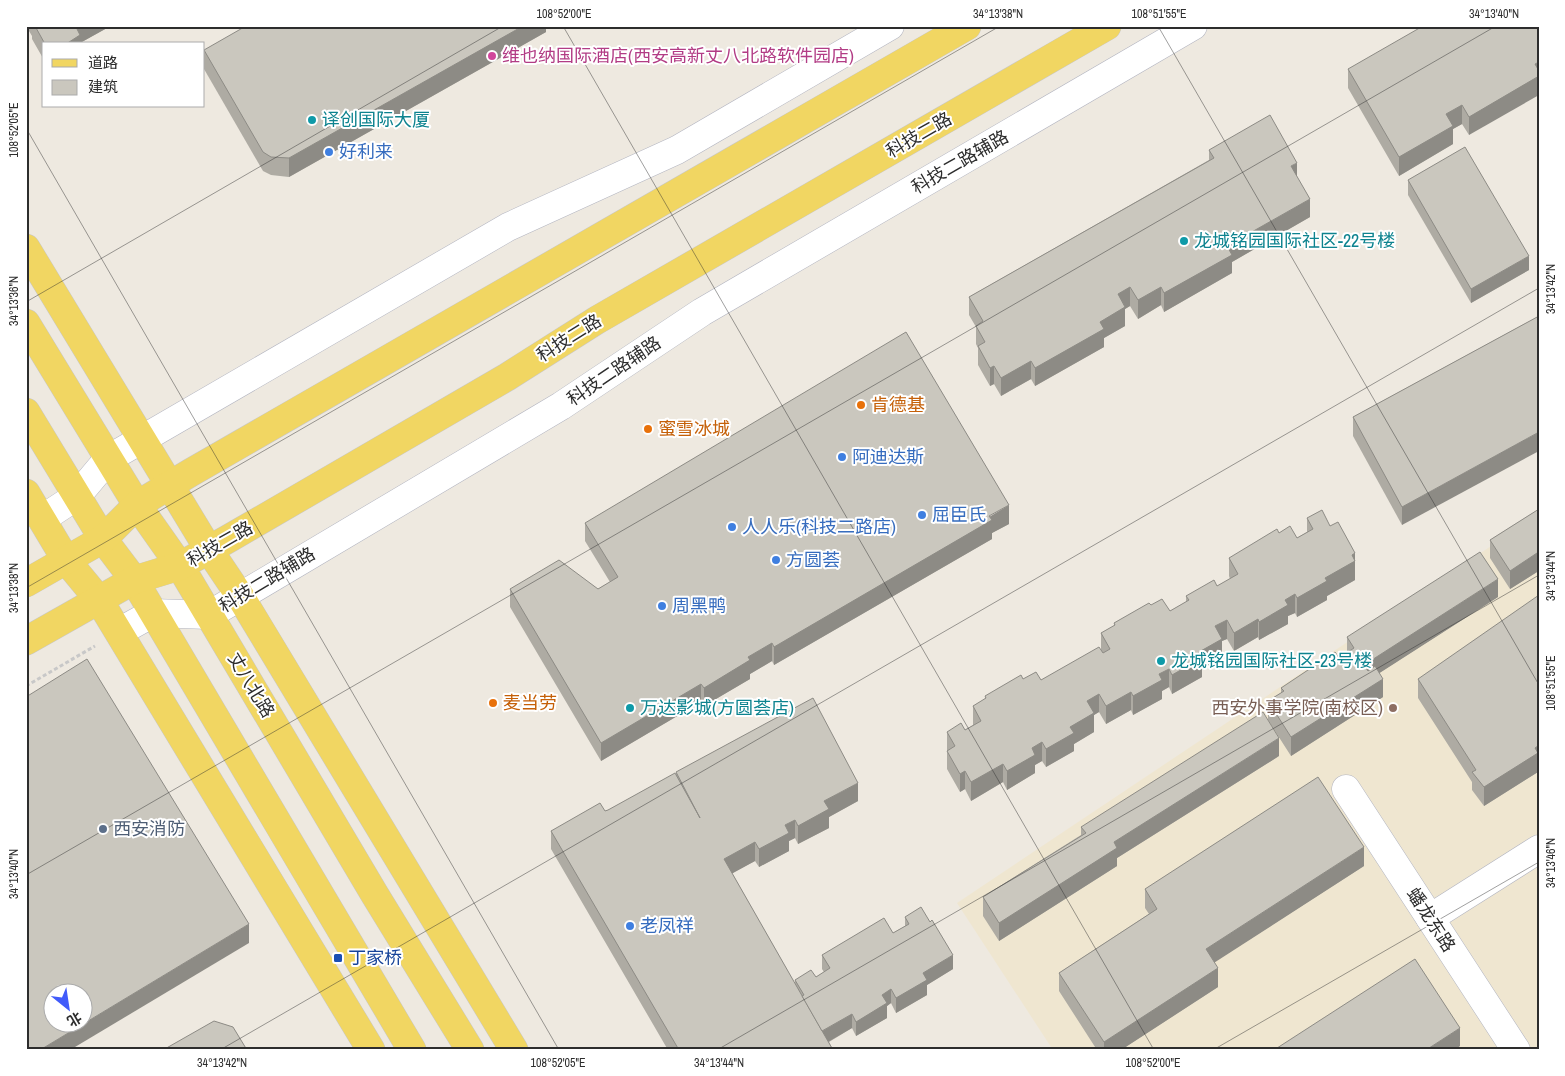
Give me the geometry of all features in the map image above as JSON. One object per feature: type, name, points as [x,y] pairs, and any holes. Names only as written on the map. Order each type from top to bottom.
[{"type":"main road","points":[[26,583],[103,539],[137,505],[170,485],[967,26]]},
{"type":"main road","name":"科技二路","points":[[26,641],[134,580],[180,566],[209,550],[485,390],[597,320],[1108,26]]},
{"type":"main road","points":[[26,248],[209,550],[240,596],[514,1050]]},
{"type":"main road","name":"丈八北路","points":[[26,322],[137,505],[180,566],[375,895],[470,1050]]},
{"type":"main road","points":[[26,412],[103,539],[134,580],[412,1050]]},
{"type":"main road","points":[[26,493],[66,560],[99,600],[119,632],[371,1050]]},
{"type":"street","points":[[42,519],[77,496],[108,459],[508,228],[677,150],[890,26]]},
{"type":"street","name":"科技二路辅路","points":[[153,613],[209,615],[561,406],[702,312],[1193,26]]},
{"type":"street","points":[[119,632],[153,613]]},
{"type":"street","name":"蟠龙东路","points":[[1346,789],[1516,1050]]},
{"type":"street","points":[[1430,918],[1539,848]]},
{"type":"path","points":[[26,686],[119,632]]},
{"type":"shaded area","name":"西安外事学院(南校区)","points":[[1539,514],[1539,1050],[1053,1050],[957,903]]},
{"type":"building","points":[[35,26],[77,26],[80,35],[69,42],[44,42]]},
{"type":"building","name":"译创国际大厦","points":[[246,26],[523,26],[289,158],[271,157],[263,152],[205,49]]},
{"type":"building","points":[[1423,26],[1539,26],[1539,62],[1535,64],[1539,71],[1539,76],[1469,117],[1462,105],[1446,114],[1453,126],[1399,157],[1348,69]]},
{"type":"building","name":"龙城铭园国际社区-22号楼","points":[[1270,115],[1297,163],[1291,166],[1310,199],[1227,246],[1232,255],[1164,293],[1161,287],[1138,300],[1130,287],[1118,294],[1125,307],[1100,322],[1104,329],[1035,368],[1031,361],[1001,378],[994,366],[990,368],[978,346],[985,342],[976,326],[983,321],[969,297],[1214,158],[1209,150]]},
{"type":"building","points":[[1465,147],[1529,256],[1471,289],[1408,180]]},
{"type":"building","points":[[1539,316],[1539,432],[1402,507],[1353,417]]},
{"type":"building","name":"方圆荟","points":[[906,332],[1009,505],[989,516],[992,520],[774,647],[772,643],[748,657],[750,660],[704,688],[701,684],[601,743],[510,589],[559,560],[598,589],[618,577],[585,523]]},
{"type":"building","points":[[1539,509],[1539,556],[1537,553],[1510,571],[1490,540]]},
{"type":"building","name":"龙城铭园国际社区-23号楼","points":[[1322,510],[1330,526],[1338,522],[1355,553],[1352,555],[1355,561],[1325,578],[1327,581],[1297,598],[1295,594],[1285,600],[1288,605],[1259,622],[1258,619],[1234,633],[1227,620],[1215,626],[1222,639],[1199,652],[1202,658],[1172,675],[1169,669],[1159,674],[1162,680],[1133,696],[1131,692],[1106,706],[1099,694],[1087,701],[1094,713],[1070,727],[1074,733],[1046,749],[1042,742],[1032,748],[1035,755],[1007,771],[1003,764],[971,782],[965,771],[960,774],[947,751],[955,746],[947,732],[961,723],[965,730],[981,721],[973,706],[986,698],[985,696],[1021,675],[1023,679],[1036,672],[1041,680],[1099,647],[1103,653],[1110,649],[1101,633],[1115,625],[1114,623],[1149,603],[1151,605],[1162,599],[1170,611],[1189,600],[1186,596],[1214,580],[1217,586],[1238,574],[1229,558],[1277,529],[1279,533],[1290,526],[1297,538],[1313,529],[1307,518]]},
{"type":"building","points":[[1480,552],[1498,579],[1364,665],[1368,671],[1375,666],[1383,679],[1291,737],[1268,701],[1284,691],[1281,688],[1335,652],[1339,658],[1354,648],[1347,637]]},
{"type":"building","points":[[1539,595],[1539,745],[1535,748],[1538,753],[1484,787],[1472,772],[1476,770],[1418,679]]},
{"type":"building","name":"西安消防","points":[[87,659],[249,924],[92,1019],[92,984],[42,984],[42,1034],[67,1034],[40,1050],[26,1050],[26,697]]},
{"type":"building","points":[[813,698],[858,783],[824,801],[829,809],[798,826],[795,820],[785,825],[789,833],[759,849],[755,842],[724,859],[833,1050],[679,1050],[551,831],[600,803],[605,811],[608,810],[675,773],[700,818],[676,772]]},
{"type":"building","points":[[1263,712],[1279,738],[1114,842],[1117,848],[999,923],[983,897],[1086,833],[1081,827]]},
{"type":"building","points":[[1318,777],[1364,847],[1206,949],[1218,968],[1104,1042],[1059,973],[1157,909],[1145,889]]},
{"type":"building","points":[[921,907],[930,922],[932,920],[953,955],[923,973],[927,980],[896,998],[891,989],[882,995],[887,1003],[856,1022],[852,1014],[822,1031],[795,980],[811,970],[816,977],[830,968],[822,955],[884,918],[893,933],[909,924],[905,917]]},
{"type":"building","points":[[1415,959],[1460,1028],[1426,1050],[1274,1050]]},
{"type":"building","points":[[214,1021],[233,1027],[247,1050],[163,1050]]},
{"type":"place","name":"维也纳国际酒店(西安高新丈八北路软件园店)","points":[[492,56]]},
{"type":"place","name":"译创国际大厦","points":[[312,120]]},
{"type":"place","name":"好利来","points":[[329,152]]},
{"type":"place","name":"龙城铭园国际社区-22号楼","points":[[1184,241]]},
{"type":"place","name":"肯德基","points":[[861,405]]},
{"type":"place","name":"蜜雪冰城","points":[[648,429]]},
{"type":"place","name":"阿迪达斯","points":[[842,457]]},
{"type":"place","name":"屈臣氏","points":[[922,515]]},
{"type":"place","name":"人人乐(科技二路店)","points":[[732,527]]},
{"type":"place","name":"方圆荟","points":[[776,560]]},
{"type":"place","name":"周黑鸭","points":[[662,606]]},
{"type":"place","name":"龙城铭园国际社区-23号楼","points":[[1161,661]]},
{"type":"place","name":"麦当劳","points":[[493,703]]},
{"type":"place","name":"万达影城(方圆荟店)","points":[[630,708]]},
{"type":"place","name":"西安外事学院(南校区)","points":[[1393,708]]},
{"type":"place","name":"西安消防","points":[[103,829]]},
{"type":"place","name":"老凤祥","points":[[630,926]]},
{"type":"place","name":"丁家桥","points":[[338,958]]}]
